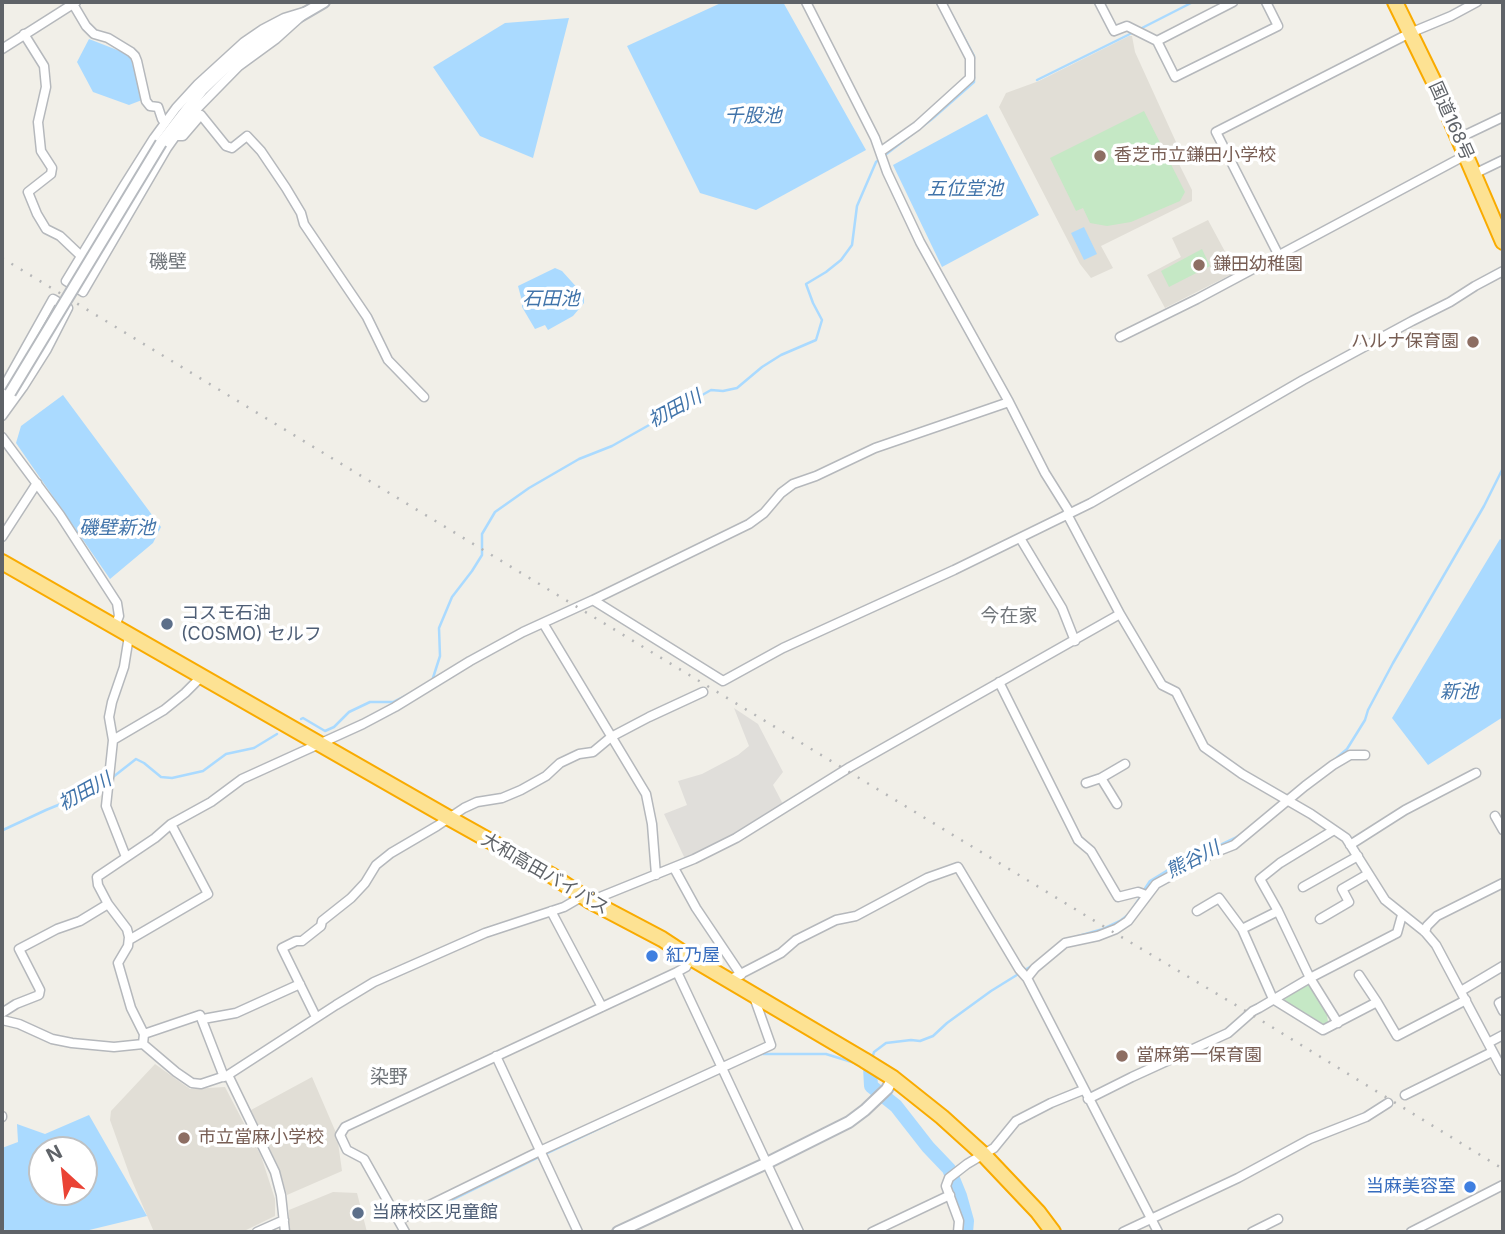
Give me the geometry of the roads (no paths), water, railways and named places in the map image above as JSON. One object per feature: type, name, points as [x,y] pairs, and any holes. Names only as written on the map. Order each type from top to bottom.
[{"type":"highway","name":"国道168号","points":[[1395,2],[1474,174],[1500,224],[1503,242]]},
{"type":"highway","name":"大和高田バイパス","points":[[2,562],[551,875],[691,958],[735,978],[753,994],[864,1060],[942,1117],[984,1154],[1053,1232]]},
{"type":"street","points":[[6,391],[161,143],[202,90],[251,47],[324,2]]},
{"type":"street","points":[[806,2],[874,138],[920,242],[1009,402],[1120,614],[1162,685],[1176,692],[1203,747],[1346,838],[1385,900],[1425,932],[1436,945],[1503,1071]]},
{"type":"street","points":[[881,156],[970,78],[970,58],[941,2]]},
{"type":"street","points":[[1099,2],[1114,31],[1127,26],[1157,41],[1175,77],[1278,26],[1266,2]]},
{"type":"street","points":[[1157,41],[1233,2]]},
{"type":"street","points":[[1279,256],[1216,132],[1410,33],[1477,2]]},
{"type":"street","points":[[2,50],[75,3],[86,26],[94,34],[108,38],[135,56],[146,102],[150,106],[158,107],[165,123]]},
{"type":"street","points":[[307,11],[276,39],[239,66],[175,136],[83,292],[66,281],[122,187],[165,123],[198,84],[244,42],[263,29],[284,18],[307,11]]},
{"type":"street","points":[[23,34],[44,65],[46,87],[38,122],[41,151],[52,168],[51,174],[28,192],[46,229],[60,236],[80,255]]},
{"type":"street","points":[[175,136],[183,136],[201,115],[226,146],[232,148],[247,136],[286,188],[301,214],[304,225],[368,317],[388,360],[424,397]]},
{"type":"street","points":[[1459,138],[1503,117]]},
{"type":"street","points":[[1120,337],[1279,256],[1466,155]]},
{"type":"street","points":[[1474,174],[1503,160]]},
{"type":"street","points":[[593,600],[723,681],[783,648],[1091,503],[1303,380],[1503,271]]},
{"type":"street","points":[[2,404],[52,299],[68,308],[47,349],[2,416]]},
{"type":"street","points":[[143,1044],[144,1034],[131,1008],[118,963],[128,946],[127,929],[108,904],[97,877],[171,824],[211,802],[242,779],[320,745],[395,707],[470,661],[543,623],[749,524],[793,484],[816,477],[875,448],[1009,402]]},
{"type":"street","points":[[2,438],[60,514],[117,603],[119,616],[115,626]]},
{"type":"street","points":[[2,537],[37,483]]},
{"type":"street","points":[[1020,538],[1062,608],[1075,641]]},
{"type":"street","points":[[2,1020],[19,1024],[52,1039],[72,1043],[114,1047],[143,1044],[192,1083],[201,1084],[226,1076],[374,982],[485,933],[674,868],[736,838],[849,767],[1120,614]]},
{"type":"street","points":[[543,623],[646,794],[652,824],[656,875]]},
{"type":"street","points":[[126,856],[106,806],[113,740],[109,717],[111,702],[124,667],[129,636]]},
{"type":"street","points":[[113,740],[164,710],[201,677]]},
{"type":"street","points":[[999,682],[1078,840],[1091,851],[1118,897],[1142,894]]},
{"type":"street","points":[[316,1017],[282,948],[302,941],[321,926],[322,921],[365,883],[376,865],[464,807],[502,798],[521,790],[546,776],[560,764],[579,754],[593,752],[611,737],[703,692]]},
{"type":"street","points":[[1027,978],[1066,943],[1098,936],[1128,921],[1142,894],[1211,854],[1234,845],[1341,760],[1350,755],[1366,754]]},
{"type":"street","points":[[1086,783],[1101,779],[1125,764]]},
{"type":"street","points":[[1350,845],[1405,810],[1476,773]]},
{"type":"street","points":[[1101,779],[1117,804]]},
{"type":"street","points":[[1495,816],[1502,825]]},
{"type":"street","points":[[129,940],[208,894],[171,824]]},
{"type":"street","points":[[1334,830],[1280,863],[1260,879],[1310,978],[1338,1023]]},
{"type":"street","points":[[1303,887],[1358,856]]},
{"type":"street","points":[[674,868],[735,978],[781,953],[796,940],[836,920],[856,916],[926,878],[958,867],[1027,978],[1158,1232]]},
{"type":"street","points":[[1320,919],[1349,902],[1342,889],[1368,874]]},
{"type":"street","points":[[1425,932],[1437,916],[1503,883]]},
{"type":"street","points":[[1197,911],[1219,898],[1242,929],[1273,999],[1323,1030],[1377,1002]]},
{"type":"street","points":[[2,1013],[39,995],[40,990],[19,949],[57,929],[80,921],[108,904]]},
{"type":"street","points":[[551,911],[602,1007]]},
{"type":"street","points":[[1242,929],[1278,911]]},
{"type":"street","points":[[1088,1099],[1228,1033],[1253,1011],[1273,999],[1397,933],[1402,915]]},
{"type":"street","points":[[405,1232],[364,1159],[347,1150],[340,1135],[345,1128],[677,972],[686,967],[691,958]]},
{"type":"street","points":[[1461,991],[1503,966]]},
{"type":"street","points":[[677,972],[799,1232]]},
{"type":"street","points":[[1359,975],[1397,1036],[1466,1000]]},
{"type":"street","points":[[203,1019],[236,1013],[300,984]]},
{"type":"street","points":[[399,1220],[771,1045],[753,994]]},
{"type":"street","points":[[1503,1001],[1499,1003],[1503,1011]]},
{"type":"street","points":[[144,1034],[200,1015],[203,1019],[226,1076],[275,1172],[281,1195],[285,1232]]},
{"type":"street","points":[[1488,1043],[1503,1035]]},
{"type":"street","points":[[1405,1095],[1492,1052]]},
{"type":"street","points":[[496,1056],[578,1232]]},
{"type":"street","points":[[618,1232],[833,1130],[865,1110],[888,1080]]},
{"type":"street","points":[[958,1232],[959,1221],[946,1186],[949,1178],[994,1149],[1016,1121],[1083,1090]]},
{"type":"street","points":[[1123,1232],[1238,1178],[1310,1139],[1366,1117],[1388,1103]]},
{"type":"street","points":[[1411,1232],[1503,1185]]},
{"type":"street","points":[[872,1232],[950,1195]]},
{"type":"street","points":[[1252,1232],[1278,1219]]},
{"type":"street","points":[[257,1232],[284,1220]]},
{"type":"water","name":"千股池","points":[[723,2],[783,2],[866,150],[756,210],[700,193],[627,46]]},
{"type":"water","points":[[569,18],[533,158],[480,136],[433,67],[505,23]]},
{"type":"water","points":[[89,39],[130,55],[142,100],[129,105],[93,92],[77,62]]},
{"type":"water","name":"五位堂池","points":[[987,114],[1039,215],[942,267],[893,165]]},
{"type":"water","points":[[1084,227],[1097,254],[1084,260],[1071,233]]},
{"type":"water","name":"石田池","points":[[555,268],[562,271],[581,292],[584,303],[573,316],[548,330],[545,325],[535,329],[522,307],[518,286]]},
{"type":"water","name":"磯壁新池","points":[[63,395],[161,527],[153,543],[110,579],[16,443],[21,426]]},
{"type":"water","name":"新池","points":[[1500,539],[1503,541],[1503,717],[1428,765],[1392,718]]},
{"type":"water","points":[[89,1115],[147,1216],[81,1232],[5,1232],[2,1220],[2,1148],[18,1142],[17,1124],[45,1134]]},
{"type":"waterway","name":"初田川","points":[[945,2],[974,59]]},
{"type":"waterway","points":[[1140,29],[1193,2]]},
{"type":"waterway","points":[[1037,80],[1134,32]]},
{"type":"waterway","name":"初田川","points":[[432,681],[440,656],[439,628],[452,597],[482,555],[482,534],[495,512],[529,488],[579,459],[612,446],[711,390],[737,388],[781,355],[816,340],[822,320],[806,284],[841,260],[852,245],[857,206],[876,162],[932,119],[974,82],[974,77]]},
{"type":"waterway","name":"熊谷川","points":[[1333,761],[1347,749],[1365,720],[1393,663],[1484,506],[1503,468]]},
{"type":"waterway","name":"初田川","points":[[301,719],[325,731],[334,727],[349,712],[370,702],[393,702],[409,694]]},
{"type":"waterway","name":"初田川","points":[[113,777],[136,759],[161,777],[172,778],[203,771],[226,754],[254,748],[277,734]]},
{"type":"waterway","name":"初田川","points":[[2,832],[106,784]]},
{"type":"waterway","name":"熊谷川","points":[[1144,890],[1150,881],[1168,870],[1243,833]]},
{"type":"waterway","name":"熊谷川","points":[[1068,939],[1120,921],[1129,914],[1141,896]]},
{"type":"waterway","name":"熊谷川","points":[[872,1059],[874,1052],[886,1043],[920,1041],[933,1036],[991,991],[1033,965]]},
{"type":"waterway","points":[[752,1058],[761,1054],[826,1054],[855,1063]]},
{"type":"waterway","name":"熊谷川","points":[[870,1067],[871,1086],[896,1106],[949,1169],[967,1221],[966,1232]]},
{"type":"waterway","points":[[545,1154],[615,1121]]},
{"type":"waterway","points":[[436,1208],[539,1157]]},
{"type":"railway","points":[[2,258],[1503,1169]]},
{"type":"place","name":"香芝市立鎌田小学校","points":[[1100,156]]},
{"type":"place","name":"鎌田幼稚園","points":[[1199,265]]},
{"type":"place","name":"ハルナ保育園","points":[[1473,342]]},
{"type":"place","name":"コスモ石油 (COSMO) セルフ","points":[[167,624]]},
{"type":"place","name":"紅乃屋","points":[[652,956]]},
{"type":"place","name":"當麻第一保育園","points":[[1122,1056]]},
{"type":"place","name":"市立當麻小学校","points":[[184,1138]]},
{"type":"place","name":"当麻美容室","points":[[1470,1187]]},
{"type":"place","name":"当麻校区児童館","points":[[358,1213]]},
{"type":"district","name":"磯壁","points":[[168,262]]},
{"type":"district","name":"今在家","points":[[1009,616]]},
{"type":"district","name":"染野","points":[[389,1077]]}]
